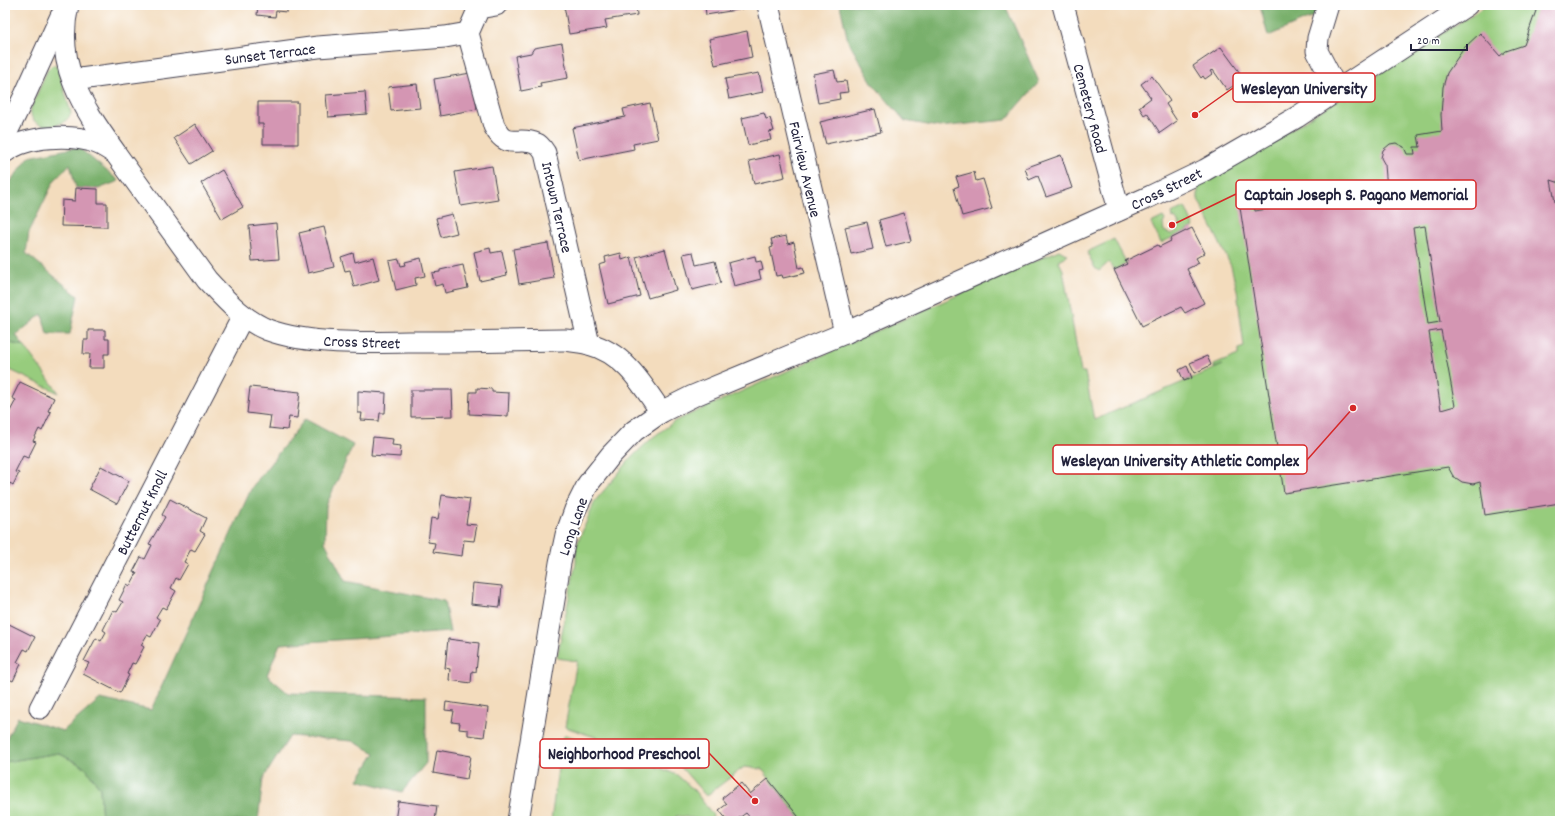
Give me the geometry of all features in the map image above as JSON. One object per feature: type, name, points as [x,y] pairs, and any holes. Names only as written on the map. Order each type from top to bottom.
[{"type":"street","name":"Cross Street","points":[[67,5],[63,36],[65,56],[83,104],[95,125],[207,280],[242,316],[268,330],[292,336],[323,340],[365,343],[565,340],[589,344],[608,352],[627,365],[640,380],[661,412]]},
{"type":"street","points":[[5,136],[26,95],[67,5]]},
{"type":"street","points":[[468,33],[479,8],[496,5]]},
{"type":"street","name":"Fairview Avenue","points":[[768,5],[845,333]]},
{"type":"street","name":"Cemetery Road","points":[[1063,5],[1120,210]]},
{"type":"street","points":[[1328,5],[1318,38],[1317,51],[1338,91]]},
{"type":"street","name":"Cross Street","points":[[845,333],[1120,210],[1211,166],[1257,141],[1338,91],[1467,5]]},
{"type":"street","name":"Sunset Terrace","points":[[73,80],[311,48],[445,37],[468,33]]},
{"type":"street","name":"Intown Terrace","points":[[468,33],[494,126],[499,135],[510,142],[526,141],[538,144],[545,153],[589,344]]},
{"type":"street","name":"Cross Street","points":[[5,152],[28,140],[72,138],[97,143],[116,154]]},
{"type":"street","name":"Butternut Knoll","points":[[40,708],[242,316]]},
{"type":"street","name":"Long Lane","points":[[518,821],[560,563],[566,535],[575,510],[588,484],[611,455],[634,431],[661,412],[693,396],[845,333]]},
{"type":"green space","points":[[840,5],[1005,5],[1039,82],[1006,120],[939,127],[905,121],[873,84],[848,41]]},
{"type":"green space","points":[[1258,5],[1317,5],[1315,16],[1268,36],[1260,6]]},
{"type":"green space","points":[[1487,5],[1560,5],[1560,821],[802,821],[762,769],[744,767],[706,796],[679,765],[565,727],[577,661],[557,658],[576,562],[576,547],[595,501],[633,456],[652,438],[675,421],[1059,250],[1068,255],[1058,260],[1063,270],[1081,372],[1085,372],[1094,420],[1223,365],[1214,368],[1214,365],[1238,355],[1238,349],[1244,347],[1237,290],[1231,266],[1198,199],[1198,186],[1262,148]]},
{"type":"green space","points":[[52,65],[56,66],[58,69],[71,113],[68,118],[62,122],[56,125],[48,126],[35,122],[31,116],[31,108],[48,69]]},
{"type":"green space","points":[[78,147],[119,181],[98,189],[76,188],[70,164],[54,181],[29,232],[26,253],[78,296],[70,334],[47,334],[42,314],[16,335],[24,346],[5,342],[5,189],[29,157]]},
{"type":"green space","points":[[1185,207],[1194,227],[1161,243],[1151,223],[1163,217],[1165,220],[1163,224],[1164,231],[1171,234],[1177,232],[1179,224],[1176,219],[1172,217],[1171,213]]},
{"type":"green space","points":[[1114,239],[1127,264],[1114,270],[1109,262],[1099,271],[1095,268],[1087,252]]},
{"type":"green space","points":[[5,342],[24,346],[59,393],[8,369],[5,375]]},
{"type":"green space","points":[[305,419],[353,445],[326,506],[325,542],[345,581],[444,601],[450,632],[280,644],[267,675],[288,693],[426,697],[426,763],[402,792],[358,780],[375,753],[352,741],[290,736],[263,779],[258,821],[102,821],[100,788],[85,767],[58,753],[5,762],[5,741],[18,717],[63,731],[100,699],[151,710],[252,487]]},
{"type":"green space","points":[[566,735],[646,762],[677,775],[694,790],[713,815],[712,819],[706,820],[676,816],[677,821],[551,821],[562,738]]},
{"type":"green space","points":[[58,753],[85,767],[100,788],[102,821],[5,821],[5,762]]},
{"type":"building","points":[[258,5],[288,5],[287,12],[276,11],[275,17],[257,15]]},
{"type":"building","points":[[564,5],[636,5],[637,15],[605,20],[607,28],[569,34]]},
{"type":"building","points":[[705,5],[742,5],[742,9],[706,15]]},
{"type":"building","points":[[1538,5],[1560,5],[1560,183],[1551,180],[1555,202],[1560,200],[1560,503],[1485,515],[1480,482],[1473,484],[1462,482],[1453,476],[1448,467],[1284,493],[1239,201],[1253,199],[1255,211],[1387,189],[1385,165],[1381,158],[1383,150],[1390,144],[1396,143],[1404,147],[1407,154],[1415,154],[1414,147],[1420,147],[1418,135],[1442,131],[1441,115],[1443,87],[1447,73],[1464,48],[1480,33],[1500,56],[1506,51],[1524,45]],"holes":[[[1425,226],[1440,322],[1428,324],[1413,228]],[[1441,330],[1455,406],[1441,410],[1429,332]]]},
{"type":"building","points":[[747,31],[752,57],[715,65],[709,39]]},
{"type":"building","points":[[562,43],[568,78],[540,83],[541,87],[521,91],[515,56],[531,53],[534,48]]},
{"type":"building","points":[[1221,47],[1240,73],[1238,75],[1242,80],[1227,90],[1213,70],[1210,71],[1212,74],[1205,79],[1203,76],[1201,78],[1193,66]]},
{"type":"building","points":[[834,70],[837,82],[846,81],[848,92],[839,93],[840,99],[818,103],[813,74]]},
{"type":"building","points":[[471,73],[477,109],[440,116],[434,79]]},
{"type":"building","points":[[759,73],[763,92],[729,99],[725,79]]},
{"type":"building","points":[[1152,76],[1170,101],[1166,104],[1177,121],[1160,133],[1147,113],[1144,115],[1139,107],[1151,98],[1141,84]]},
{"type":"building","points":[[417,84],[420,108],[391,111],[388,87]]},
{"type":"building","points":[[365,92],[367,114],[328,117],[326,95]]},
{"type":"building","points":[[258,102],[298,102],[298,144],[263,144],[263,124],[258,124]]},
{"type":"building","points":[[650,103],[658,139],[633,144],[634,149],[579,160],[572,128],[625,117],[623,109]]},
{"type":"building","points":[[875,109],[881,132],[826,144],[820,122]]},
{"type":"building","points":[[764,113],[766,119],[770,118],[774,131],[769,132],[771,140],[748,145],[742,118]]},
{"type":"building","points":[[195,124],[212,151],[191,164],[174,138]]},
{"type":"building","points":[[780,154],[785,177],[754,184],[749,161]]},
{"type":"building","points":[[1061,155],[1072,188],[1046,197],[1038,176],[1029,180],[1025,168]]},
{"type":"building","points":[[492,166],[498,200],[461,206],[455,172]]},
{"type":"building","points":[[222,170],[243,207],[222,219],[201,183]]},
{"type":"building","points":[[974,172],[976,181],[983,179],[992,208],[962,216],[954,188],[959,186],[956,177]]},
{"type":"building","points":[[76,188],[98,189],[98,203],[107,203],[107,227],[61,226],[62,200],[75,201]]},
{"type":"building","points":[[904,213],[911,241],[886,247],[879,220]]},
{"type":"building","points":[[452,214],[457,233],[441,237],[436,218]]},
{"type":"building","points":[[867,222],[873,249],[851,254],[845,227]]},
{"type":"building","points":[[276,223],[279,259],[252,261],[249,226]]},
{"type":"building","points":[[324,227],[334,267],[308,273],[299,233]]},
{"type":"building","points":[[1192,228],[1205,253],[1196,258],[1199,263],[1187,269],[1204,303],[1185,313],[1181,307],[1142,326],[1114,270],[1127,264],[1125,261],[1158,245],[1159,247],[1171,241],[1170,239]]},
{"type":"building","points":[[786,236],[788,244],[794,242],[799,268],[803,267],[805,273],[783,278],[782,275],[776,276],[770,248],[773,247],[771,239]]},
{"type":"building","points":[[548,243],[554,278],[519,284],[513,249]]},
{"type":"building","points":[[490,248],[491,253],[502,251],[507,275],[480,281],[474,252]]},
{"type":"building","points":[[665,249],[676,290],[648,298],[636,257]]},
{"type":"building","points":[[693,252],[696,265],[715,261],[721,283],[692,290],[683,254]]},
{"type":"building","points":[[353,253],[355,262],[373,257],[379,280],[354,287],[350,270],[345,271],[341,257]]},
{"type":"building","points":[[621,253],[622,260],[631,257],[640,296],[608,304],[599,265],[606,263],[605,257]]},
{"type":"building","points":[[755,256],[756,262],[761,261],[763,270],[759,271],[761,279],[734,286],[728,263]]},
{"type":"building","points":[[421,258],[425,276],[415,278],[416,285],[396,290],[389,261],[399,259],[401,266],[406,265],[405,262]]},
{"type":"building","points":[[463,265],[468,288],[445,293],[443,284],[435,286],[432,273]]},
{"type":"building","points":[[88,330],[105,330],[105,339],[109,339],[109,354],[104,354],[104,368],[89,368],[90,354],[83,354],[84,340],[88,340]]},
{"type":"building","points":[[1207,356],[1211,365],[1195,373],[1190,363]]},
{"type":"building","points":[[1187,366],[1192,378],[1184,381],[1179,370]]},
{"type":"building","points":[[20,382],[54,398],[48,411],[51,412],[42,431],[39,429],[33,441],[36,442],[28,458],[23,456],[15,472],[19,473],[13,485],[10,483],[5,494],[5,412],[9,413],[16,400],[12,398]]},
{"type":"building","points":[[250,387],[300,392],[297,418],[289,417],[287,430],[269,428],[271,416],[247,413]]},
{"type":"building","points":[[477,388],[492,389],[492,392],[509,393],[508,416],[469,414],[470,392],[477,392]]},
{"type":"building","points":[[411,390],[452,390],[453,416],[411,417]]},
{"type":"building","points":[[358,391],[386,393],[385,413],[380,413],[379,421],[361,420],[362,413],[358,413]]},
{"type":"building","points":[[373,437],[393,439],[392,445],[401,446],[400,457],[371,455]]},
{"type":"building","points":[[101,466],[129,481],[117,504],[89,489]]},
{"type":"building","points":[[442,495],[470,499],[466,524],[477,525],[474,541],[464,540],[462,556],[433,552],[435,543],[428,542],[431,518],[438,519]]},
{"type":"building","points":[[170,499],[206,518],[200,531],[205,534],[195,551],[191,549],[184,562],[188,564],[179,580],[176,578],[171,588],[176,591],[166,609],[162,607],[156,617],[160,620],[151,637],[147,635],[141,645],[144,647],[135,664],[132,663],[127,674],[129,675],[120,693],[83,674],[89,663],[84,661],[96,638],[101,641],[106,632],[103,630],[113,610],[117,612],[123,602],[119,600],[127,584],[130,586],[137,573],[133,572],[141,557],[145,559],[152,545],[149,544],[165,517],[162,515]]},
{"type":"building","points":[[473,583],[502,586],[500,607],[471,604]]},
{"type":"building","points":[[5,622],[35,637],[28,651],[24,649],[17,662],[21,664],[13,681],[9,679],[5,688]]},
{"type":"building","points":[[448,639],[479,643],[476,672],[472,671],[471,683],[449,680],[450,669],[445,668]]},
{"type":"building","points":[[446,702],[488,708],[484,737],[468,735],[468,730],[459,729],[460,723],[452,722],[454,711],[445,710]]},
{"type":"building","points":[[437,750],[471,756],[467,779],[433,773]]},
{"type":"building","points":[[768,779],[802,821],[753,821],[746,813],[735,821],[728,821],[719,810],[727,804],[722,798],[741,783],[750,794]]},
{"type":"building","points":[[398,801],[437,806],[435,821],[395,821]]},
{"type":"place","name":"Wesleyan University","points":[[1195,115]]},
{"type":"place","name":"Captain Joseph S. Pagano Memorial","points":[[1172,225]]},
{"type":"place","name":"Wesleyan University Athletic Complex","points":[[1353,408]]},
{"type":"place","name":"Neighborhood Preschool","points":[[755,801]]}]
